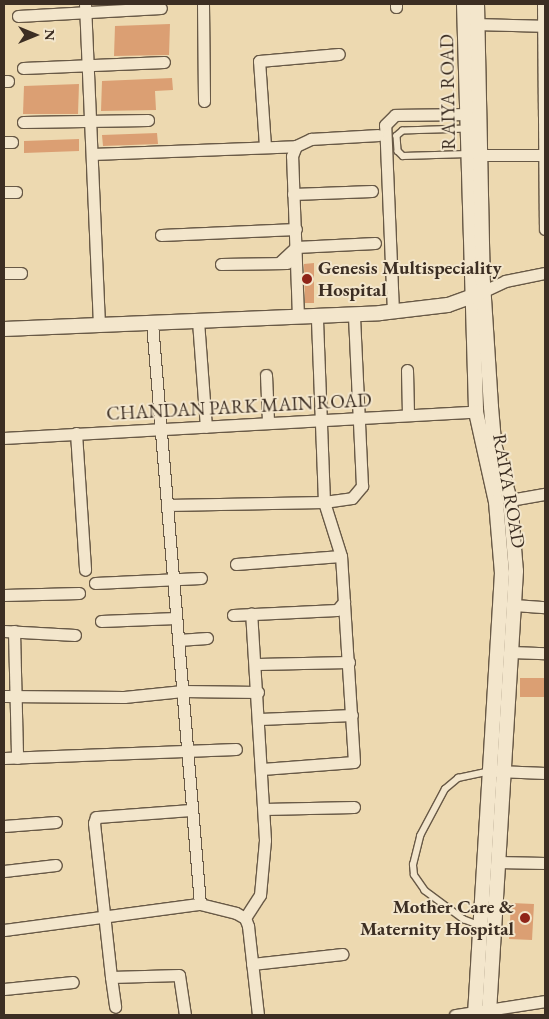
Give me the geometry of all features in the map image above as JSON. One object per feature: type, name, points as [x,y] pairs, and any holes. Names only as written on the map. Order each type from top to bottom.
[{"type":"street","points":[[203,4],[204,101]]},
{"type":"street","name":"RAIYA ROAD","points":[[464,4],[471,24],[478,294],[476,412],[515,538],[512,652],[497,771],[487,929],[490,1014]]},
{"type":"street","name":"RAIYA ROAD","points":[[474,155],[467,129],[467,114],[471,24],[477,4]]},
{"type":"street","points":[[542,4],[544,26],[545,229]]},
{"type":"street","points":[[85,8],[98,326]]},
{"type":"street","points":[[18,16],[85,8],[162,8]]},
{"type":"street","points":[[471,24],[544,26]]},
{"type":"street","points":[[265,146],[259,60],[339,54]]},
{"type":"street","points":[[23,68],[164,62]]},
{"type":"street","points":[[393,312],[385,125],[395,116],[467,114]]},
{"type":"street","points":[[23,122],[148,120]]},
{"type":"street","points":[[92,154],[296,146],[311,139],[378,135]]},
{"type":"street","points":[[262,769],[354,762],[341,556],[324,502],[319,420],[317,335],[306,316],[297,263],[292,156],[296,146]]},
{"type":"street","points":[[474,155],[544,155]]},
{"type":"street","points":[[293,194],[372,191]]},
{"type":"street","points":[[4,192],[16,192]]},
{"type":"street","points":[[161,235],[296,229]]},
{"type":"street","points":[[279,263],[296,247],[375,242]]},
{"type":"street","points":[[221,264],[297,263]]},
{"type":"street","points":[[4,274],[21,273]]},
{"type":"street","points":[[4,329],[393,312],[448,305],[478,294],[505,281],[545,273]]},
{"type":"street","name":"RAIYA ROAD","points":[[475,1014],[497,862],[497,771],[503,501],[494,444],[478,294]]},
{"type":"street","points":[[167,505],[324,502],[359,494],[360,418],[354,314]]},
{"type":"street","points":[[198,321],[206,426]]},
{"type":"street","points":[[152,323],[159,430],[167,505],[200,904]]},
{"type":"street","points":[[407,370],[408,415]]},
{"type":"street","points":[[266,375],[268,421]]},
{"type":"street","name":"CHANDAN PARK MAIN ROAD","points":[[4,438],[159,430],[268,421],[476,412]]},
{"type":"street","points":[[76,433],[85,570]]},
{"type":"street","points":[[503,501],[545,494]]},
{"type":"street","points":[[236,564],[341,556]]},
{"type":"street","points":[[95,583],[201,578]]},
{"type":"street","points":[[4,595],[78,594]]},
{"type":"street","points":[[233,615],[337,610],[344,602]]},
{"type":"street","points":[[514,605],[545,607]]},
{"type":"street","points":[[252,613],[257,664],[264,809],[263,884],[245,918],[258,1015]]},
{"type":"street","points":[[101,621],[176,618]]},
{"type":"street","points":[[17,758],[8,696],[9,631],[75,635]]},
{"type":"street","points":[[178,640],[207,638]]},
{"type":"street","points":[[512,652],[545,654]]},
{"type":"street","points":[[257,664],[349,662]]},
{"type":"street","points":[[8,696],[124,697],[183,691],[258,692]]},
{"type":"street","points":[[260,719],[352,715]]},
{"type":"street","points":[[4,758],[236,749]]},
{"type":"street","points":[[497,771],[545,773]]},
{"type":"street","points":[[264,809],[354,808]]},
{"type":"street","points":[[115,1007],[104,916],[96,817],[192,810]]},
{"type":"street","points":[[4,826],[56,822]]},
{"type":"street","points":[[497,862],[545,863]]},
{"type":"street","points":[[4,871],[56,865]]},
{"type":"street","points":[[4,930],[200,904],[245,918]]},
{"type":"street","points":[[252,964],[342,954]]},
{"type":"street","points":[[111,976],[180,976],[185,1015]]},
{"type":"street","points":[[4,989],[73,982]]},
{"type":"street","points":[[455,1015],[490,1014],[545,1002]]},
{"type":"lane","points":[[467,129],[403,131],[397,136],[398,152],[404,156],[474,155]]},
{"type":"lane","points":[[487,929],[464,920],[425,891],[414,875],[413,865],[420,836],[445,789],[458,778],[497,771]]},
{"type":"building","points":[[170,24],[169,55],[114,56],[115,26]]},
{"type":"building","points":[[172,78],[173,90],[155,91],[156,110],[101,111],[102,81]]},
{"type":"building","points":[[79,84],[78,114],[23,114],[24,86]]},
{"type":"building","points":[[157,133],[158,144],[103,146],[102,135]]},
{"type":"building","points":[[79,139],[79,151],[24,153],[24,141]]},
{"type":"building","points":[[314,263],[314,303],[305,303],[304,264]]},
{"type":"building","points":[[520,678],[545,678],[545,697],[520,697]]},
{"type":"building","points":[[511,903],[534,904],[532,940],[509,939]]},
{"type":"place","name":"Genesis Multispeciality Hospital","points":[[307,279]]},
{"type":"place","name":"Mother Care & Maternity Hospital","points":[[525,918]]}]
